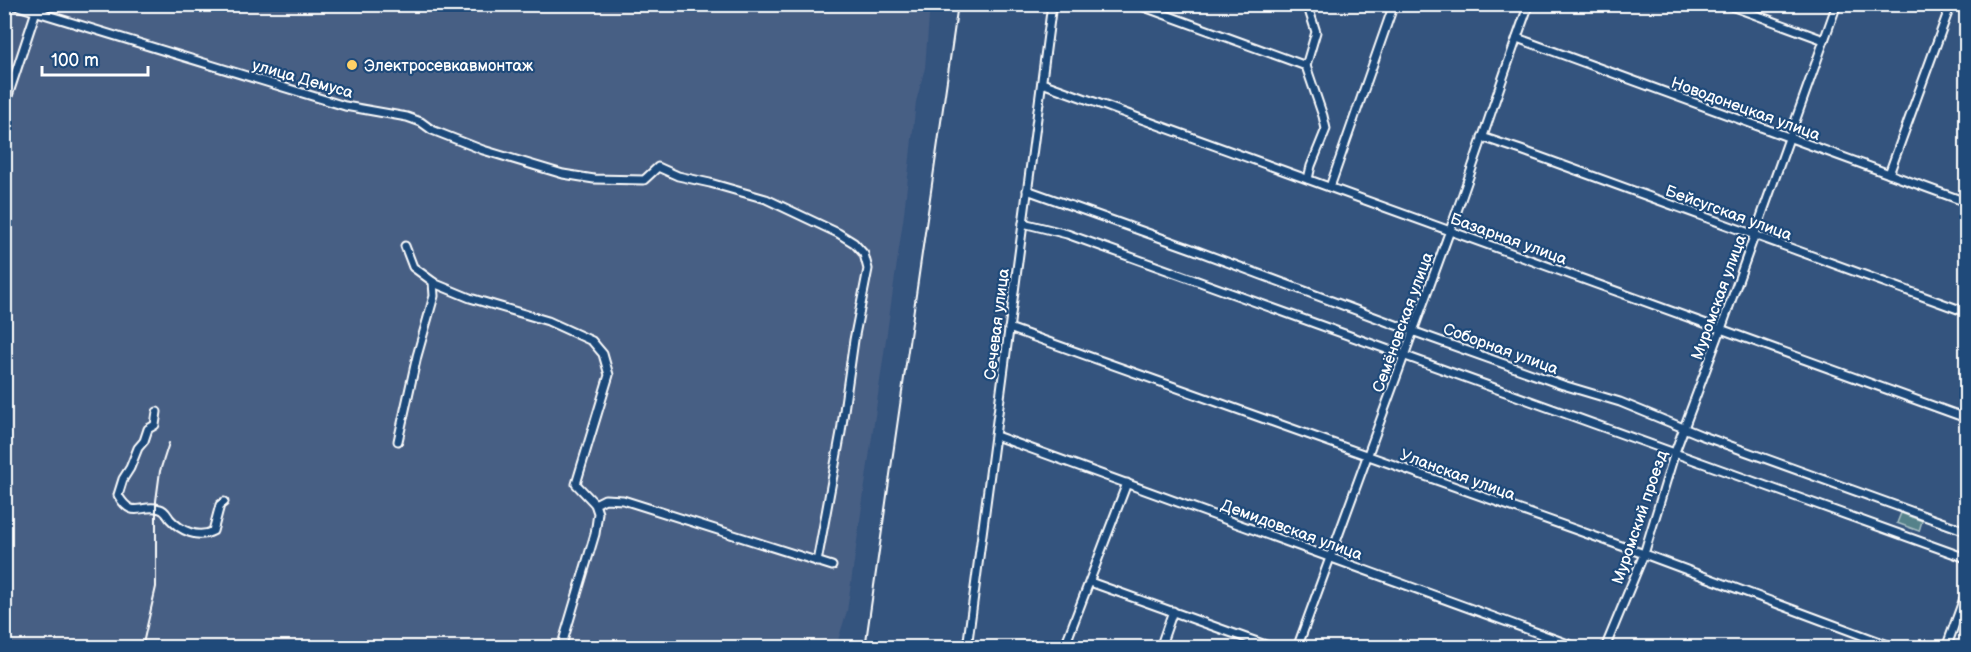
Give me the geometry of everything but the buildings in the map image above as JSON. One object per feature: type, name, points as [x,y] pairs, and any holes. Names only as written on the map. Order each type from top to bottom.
[{"type":"street","name":"улица Демуса","points":[[11,4],[345,106],[407,117],[432,130],[483,150],[563,174],[594,180],[644,180],[658,167],[678,176],[766,199],[838,232],[854,243],[864,254],[868,269],[817,562]]},
{"type":"street","points":[[4,108],[36,11],[46,7],[47,4]]},
{"type":"street","name":"Сечевая улица","points":[[967,648],[1052,4]]},
{"type":"street","points":[[1136,4],[1305,66]]},
{"type":"street","points":[[1307,4],[1316,32],[1305,66],[1326,129],[1308,178]]},
{"type":"street","points":[[1330,187],[1394,4]]},
{"type":"street","name":"Семёновская улица","points":[[1297,648],[1450,231],[1529,4]]},
{"type":"street","points":[[1726,4],[1824,40]]},
{"type":"street","name":"Муромская улица","points":[[1684,429],[1837,4]]},
{"type":"street","points":[[1889,174],[1952,4]]},
{"type":"street","name":"Новодонецкая улица","points":[[1517,38],[1966,202]]},
{"type":"street","name":"Базарная улица","points":[[1042,83],[1966,418]]},
{"type":"street","name":"Бейсугская улица","points":[[1482,137],[1966,312]]},
{"type":"street","name":"Соборная улица","points":[[1027,190],[1563,385],[1620,402],[1684,429],[1966,531]]},
{"type":"street","points":[[1023,223],[1067,234],[1966,558]]},
{"type":"street","points":[[405,246],[412,267],[433,282],[470,298],[548,321],[592,341],[603,354],[609,375],[576,484],[595,504],[598,513],[595,534],[561,648]]},
{"type":"street","points":[[398,441],[417,356],[434,296],[433,282]]},
{"type":"street","name":"Уланская улица","points":[[1009,328],[1644,554],[1896,648]]},
{"type":"street","points":[[158,412],[155,425],[148,429],[123,479],[118,495],[123,504],[134,510],[160,509],[188,532],[206,535],[213,531],[220,505],[225,502]]},
{"type":"street","name":"Муромский проезд","points":[[1605,648],[1644,554],[1684,429]]},
{"type":"street","name":"Демидовская улица","points":[[996,436],[1579,648]]},
{"type":"street","points":[[1064,648],[1126,483]]},
{"type":"street","points":[[595,504],[606,499],[623,500],[832,566]]},
{"type":"street","points":[[1090,582],[1274,648]]},
{"type":"street","points":[[1946,648],[1966,593]]},
{"type":"street","points":[[1160,648],[1173,611]]},
{"type":"shaded area","points":[[4,5],[930,5],[925,68],[916,102],[904,214],[847,611],[836,647],[5,647]]},
{"type":"green space","points":[[1901,513],[1922,521],[1919,531],[1897,523]]},
{"type":"railway","points":[[865,648],[958,4]]},
{"type":"railway","points":[[142,648],[156,587],[156,501],[160,471],[169,443]]},
{"type":"place","name":"Электросевкавмонтаж","points":[[352,65]]}]
